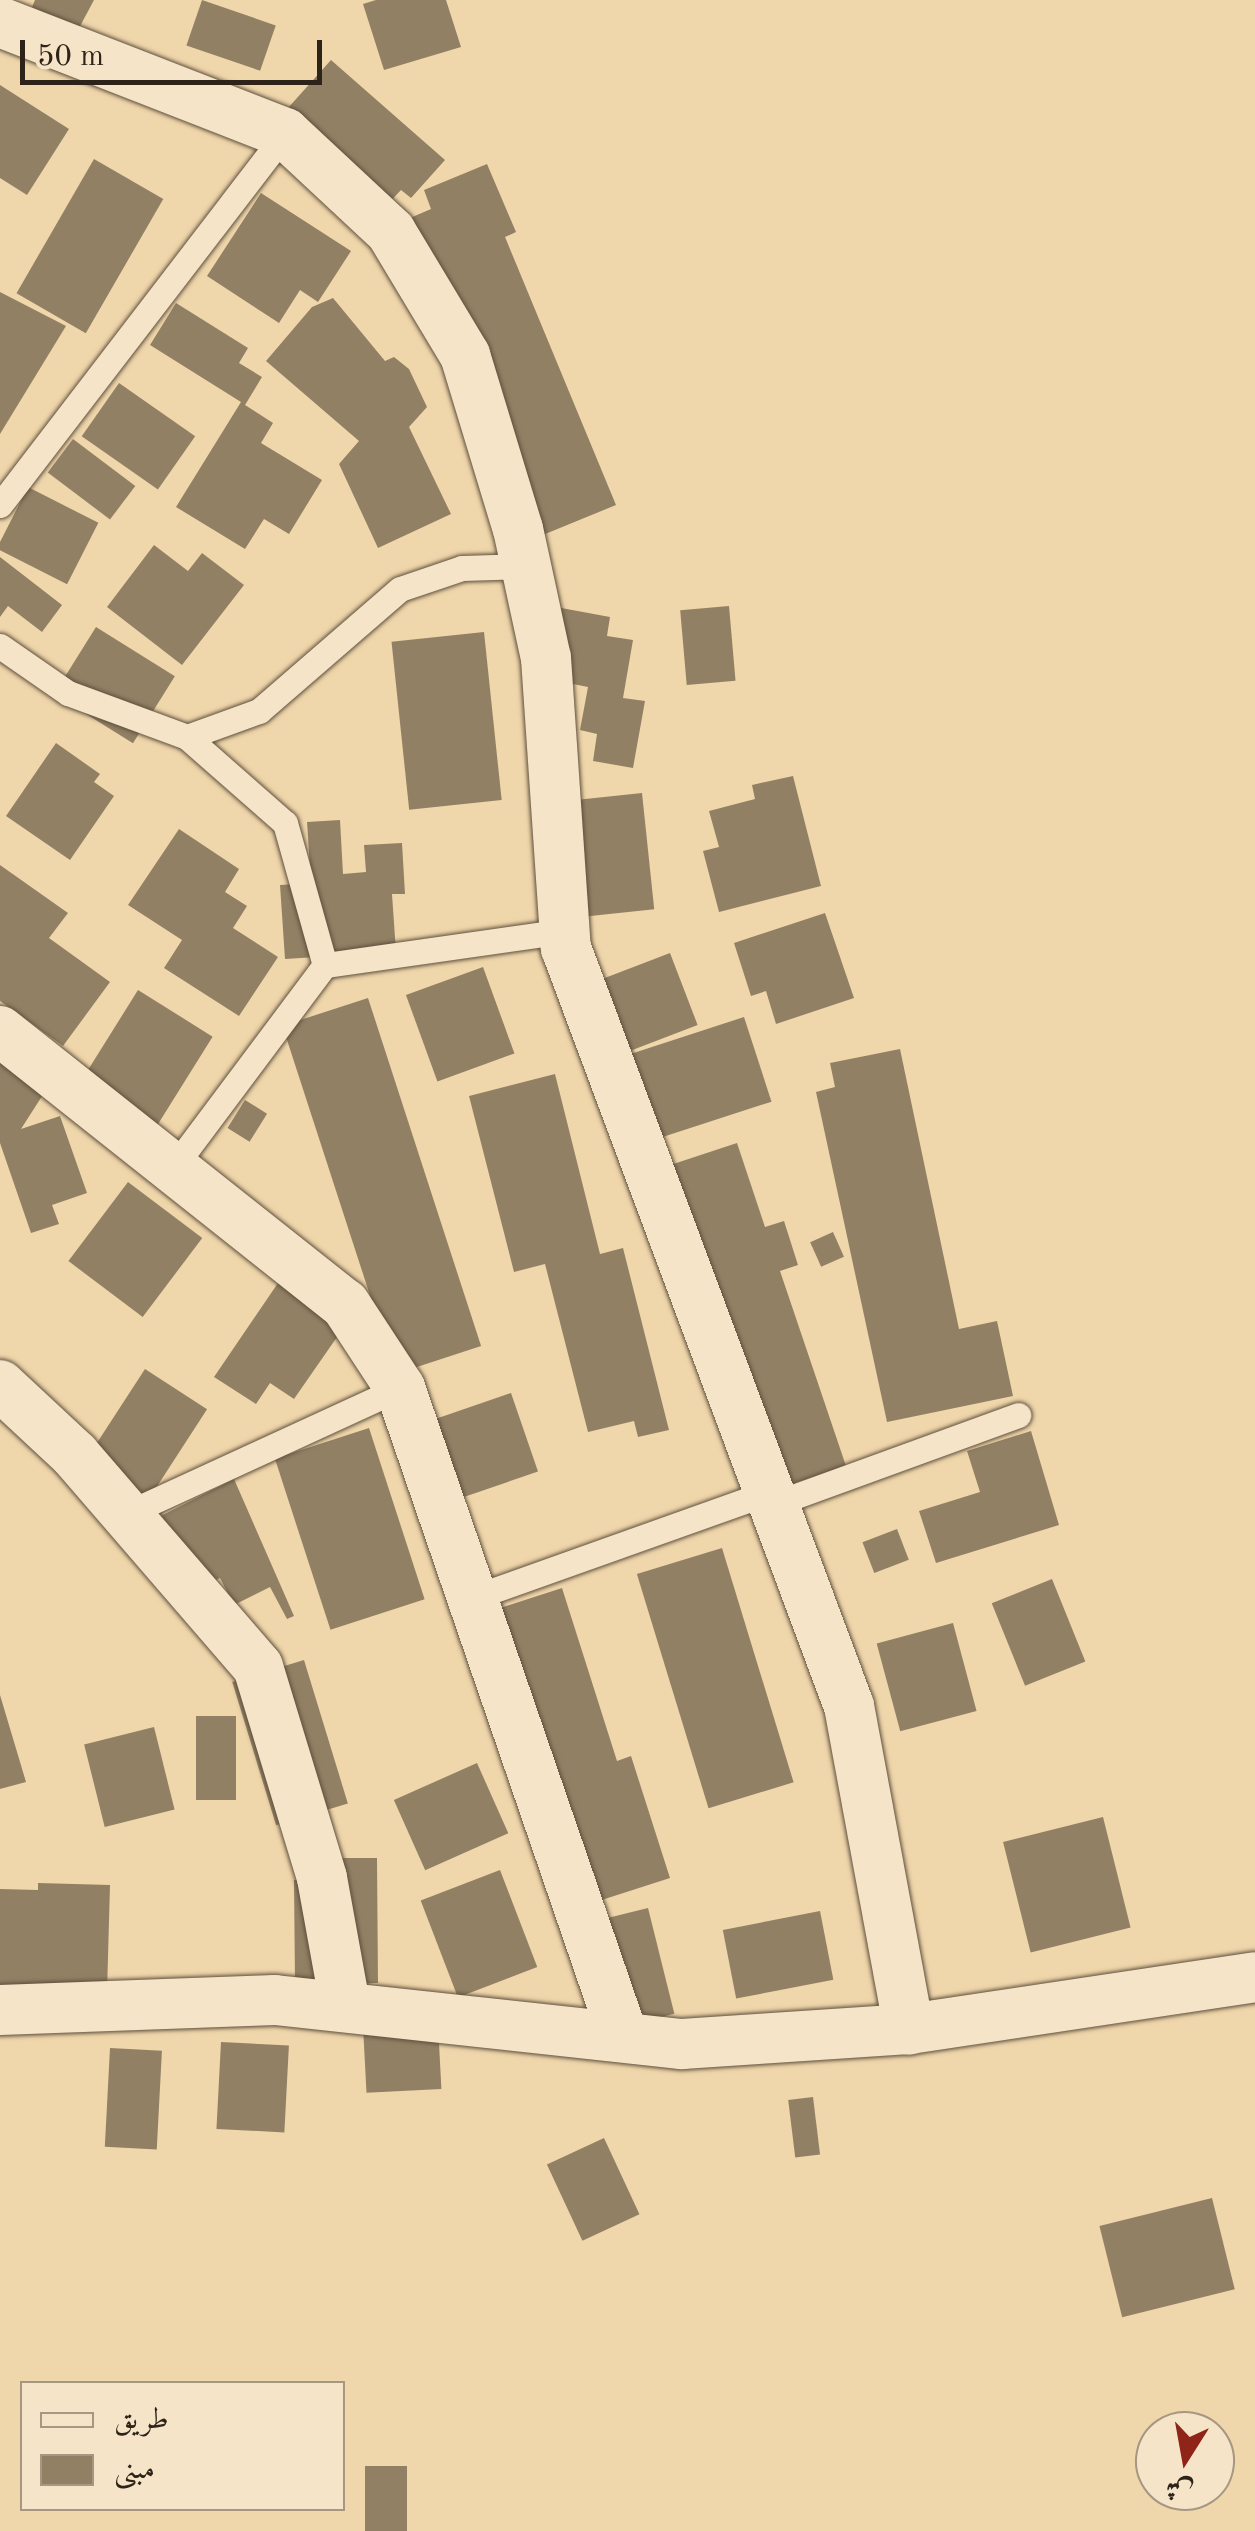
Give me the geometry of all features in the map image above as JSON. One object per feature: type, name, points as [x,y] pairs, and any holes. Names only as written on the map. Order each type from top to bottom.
[{"type":"street","points":[[13,24],[284,134],[391,232],[465,356],[526,566],[546,658],[564,931],[849,1706],[909,2029]]},
{"type":"street","points":[[0,1031],[345,1304],[400,1388],[622,2036]]},
{"type":"street","points":[[0,1385],[126,1514],[258,1667],[322,1878],[345,2004]]},
{"type":"street","points":[[0,2010],[345,2004],[682,2044],[909,2029],[1255,1977]]},
{"type":"lane","points":[[0,505],[284,134]]},
{"type":"lane","points":[[186,737],[259,711],[400,589],[462,568],[526,566]]},
{"type":"lane","points":[[0,646],[68,693],[186,737],[284,823],[325,965]]},
{"type":"lane","points":[[173,1168],[325,965],[564,931]]},
{"type":"lane","points":[[126,1514],[400,1388]]},
{"type":"lane","points":[[472,1598],[1018,1416]]},
{"type":"building","points":[[35,0],[94,0],[78,30],[32,7]]},
{"type":"building","points":[[202,0],[276,25],[260,71],[186,45]]},
{"type":"building","points":[[376,0],[446,0],[461,47],[384,70],[363,4]]},
{"type":"building","points":[[331,60],[445,160],[411,198],[401,190],[383,209],[279,118]]},
{"type":"building","points":[[0,85],[69,129],[27,195],[0,178]]},
{"type":"building","points":[[94,159],[163,199],[86,333],[17,293]]},
{"type":"building","points":[[487,164],[516,232],[505,237],[616,505],[533,539],[403,221],[431,209],[424,190]]},
{"type":"building","points":[[261,193],[351,251],[318,302],[300,290],[279,323],[207,276]]},
{"type":"building","points":[[0,292],[66,326],[0,434]]},
{"type":"building","points":[[333,298],[385,361],[394,357],[409,369],[427,407],[409,427],[451,514],[378,548],[339,464],[359,441],[266,361],[312,307]]},
{"type":"building","points":[[176,303],[248,348],[239,363],[262,377],[245,405],[273,423],[261,443],[322,480],[289,534],[264,519],[245,549],[176,507],[241,402],[150,345]]},
{"type":"building","points":[[119,383],[195,436],[158,490],[82,436]]},
{"type":"building","points":[[73,439],[135,486],[110,519],[48,473]]},
{"type":"building","points":[[28,487],[98,523],[67,584],[0,550],[0,542]]},
{"type":"building","points":[[154,545],[188,571],[202,553],[244,585],[182,665],[107,607]]},
{"type":"building","points":[[0,557],[62,605],[42,632],[8,606],[0,617]]},
{"type":"building","points":[[729,606],[736,681],[687,685],[680,610]]},
{"type":"building","points":[[556,607],[610,617],[607,636],[633,640],[623,698],[645,701],[633,768],[593,761],[597,734],[580,730],[588,687],[543,678]]},
{"type":"building","points":[[96,627],[175,676],[133,743],[54,694]]},
{"type":"building","points":[[484,632],[502,800],[409,810],[392,642]]},
{"type":"building","points":[[56,743],[100,774],[94,782],[114,796],[70,860],[6,816]]},
{"type":"building","points":[[793,776],[821,886],[719,912],[703,851],[719,847],[709,811],[755,799],[752,785]]},
{"type":"building","points":[[642,793],[654,909],[567,919],[554,802]]},
{"type":"building","points":[[340,820],[343,874],[366,872],[364,845],[402,843],[405,894],[392,894],[396,952],[285,959],[280,885],[311,883],[307,822]]},
{"type":"building","points":[[179,829],[239,869],[225,892],[247,906],[233,928],[278,957],[239,1016],[164,968],[182,940],[128,905]]},
{"type":"building","points":[[0,865],[68,913],[49,938],[110,982],[63,1046],[0,1001]]},
{"type":"building","points":[[825,913],[854,998],[776,1024],[766,991],[751,996],[734,943]]},
{"type":"building","points":[[670,953],[698,1025],[615,1056],[588,985]]},
{"type":"building","points":[[483,967],[514,1053],[437,1081],[406,995]]},
{"type":"building","points":[[138,990],[213,1037],[154,1130],[80,1083]]},
{"type":"building","points":[[368,998],[481,1346],[396,1374],[282,1026]]},
{"type":"building","points":[[744,1017],[772,1102],[653,1140],[625,1056]]},
{"type":"building","points":[[900,1049],[959,1329],[997,1321],[1013,1396],[887,1422],[816,1092],[835,1087],[830,1063]]},
{"type":"building","points":[[0,1052],[53,1079],[21,1129],[60,1116],[87,1193],[52,1205],[59,1224],[31,1233],[0,1143]]},
{"type":"building","points":[[555,1074],[600,1254],[623,1248],[669,1430],[638,1437],[634,1421],[588,1432],[545,1264],[514,1272],[469,1096]]},
{"type":"building","points":[[245,1100],[267,1114],[250,1142],[228,1128]]},
{"type":"building","points":[[737,1143],[765,1227],[784,1221],[798,1265],[780,1271],[846,1466],[750,1498],[643,1174]]},
{"type":"building","points":[[128,1182],[202,1238],[143,1317],[68,1261]]},
{"type":"building","points":[[833,1232],[844,1257],[821,1267],[810,1242]]},
{"type":"building","points":[[278,1283],[344,1327],[294,1399],[270,1383],[256,1404],[214,1377]]},
{"type":"building","points":[[145,1369],[207,1409],[143,1507],[81,1467]]},
{"type":"building","points":[[511,1393],[538,1471],[453,1501],[426,1422]]},
{"type":"building","points":[[369,1428],[425,1599],[330,1630],[275,1459]]},
{"type":"building","points":[[1031,1431],[1059,1525],[936,1563],[919,1511],[980,1492],[967,1451]]},
{"type":"building","points":[[234,1479],[294,1616],[287,1619],[270,1587],[234,1605],[220,1578],[180,1598],[143,1525]]},
{"type":"building","points":[[897,1529],[909,1560],[874,1573],[862,1542]]},
{"type":"building","points":[[722,1548],[794,1782],[709,1808],[637,1574]]},
{"type":"building","points":[[1052,1579],[1085,1662],[1025,1686],[992,1603]]},
{"type":"building","points":[[562,1588],[617,1761],[631,1756],[670,1878],[583,1906],[488,1612]]},
{"type":"building","points":[[953,1623],[977,1711],[900,1731],[877,1643]]},
{"type":"building","points":[[304,1660],[348,1803],[276,1825],[232,1682]]},
{"type":"building","points":[[0,1695],[26,1782],[0,1789]]},
{"type":"building","points":[[196,1716],[236,1716],[236,1800],[196,1800]]},
{"type":"building","points":[[154,1727],[175,1809],[105,1827],[84,1744]]},
{"type":"building","points":[[477,1763],[508,1833],[425,1870],[394,1800]]},
{"type":"building","points":[[1103,1817],[1131,1928],[1031,1953],[1003,1842]]},
{"type":"building","points":[[328,1858],[377,1858],[378,1983],[295,1984],[294,1880],[328,1880]]},
{"type":"building","points":[[500,1870],[537,1967],[458,1998],[421,1900]]},
{"type":"building","points":[[38,1883],[110,1885],[107,1993],[0,1990],[0,1889],[38,1890]]},
{"type":"building","points":[[648,1908],[674,2014],[627,2026],[600,1920]]},
{"type":"building","points":[[820,1911],[833,1980],[736,1999],[723,1930]]},
{"type":"building","points":[[438,2024],[441,2089],[367,2093],[363,2028]]},
{"type":"building","points":[[221,2042],[289,2046],[284,2132],[216,2129]]},
{"type":"building","points":[[110,2048],[162,2051],[157,2150],[105,2147]]},
{"type":"building","points":[[813,2097],[820,2155],[795,2158],[788,2100]]},
{"type":"building","points":[[604,2138],[639,2214],[582,2241],[547,2165]]},
{"type":"building","points":[[1212,2198],[1235,2289],[1122,2317],[1099,2226]]},
{"type":"building","points":[[365,2466],[407,2466],[407,2531],[365,2531]]}]
